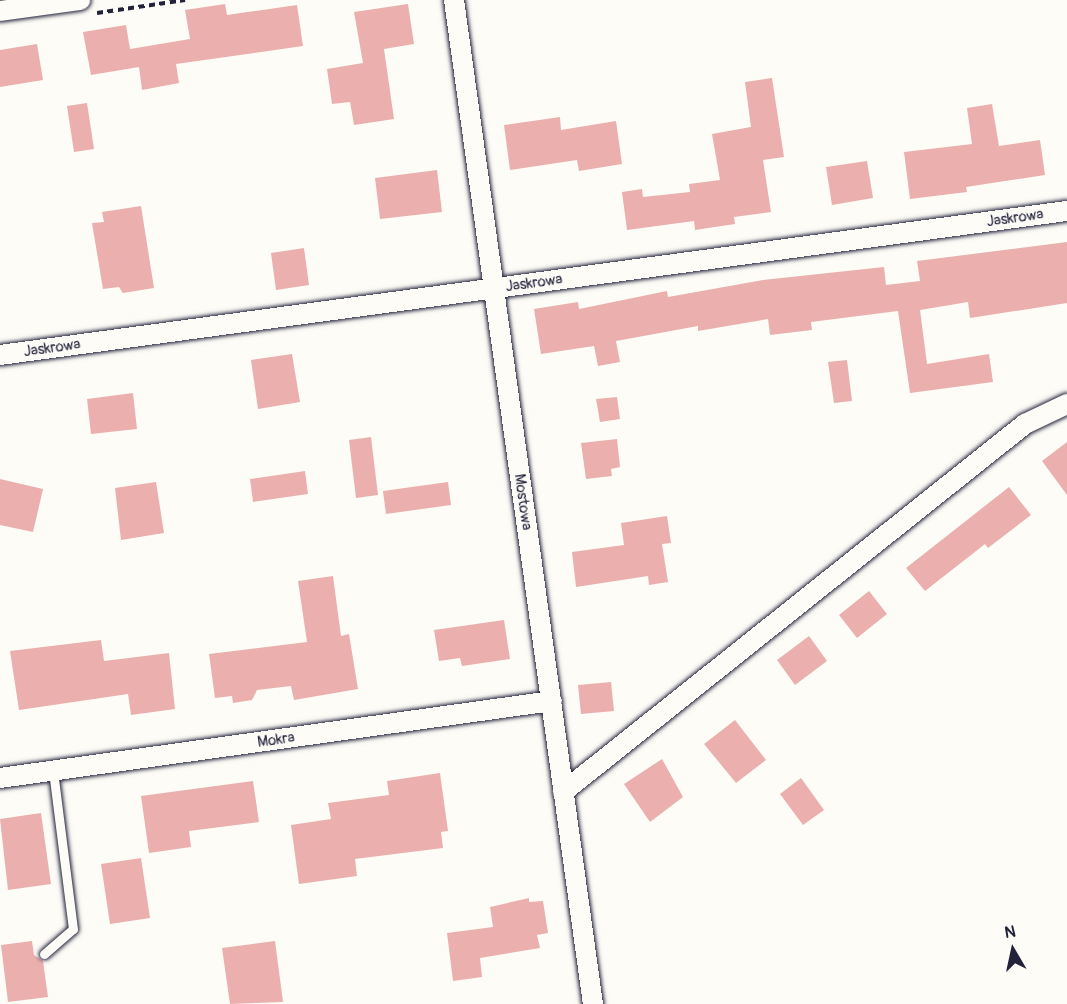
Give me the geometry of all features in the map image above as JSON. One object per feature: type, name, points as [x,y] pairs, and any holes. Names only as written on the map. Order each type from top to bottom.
[{"type":"street","points":[[0,11],[80,0]]},
{"type":"street","name":"Mostowa","points":[[454,0],[492,288],[593,1004]]},
{"type":"street","name":"Jaskrowa","points":[[0,355],[1067,211]]},
{"type":"street","points":[[563,792],[1025,424],[1067,404]]},
{"type":"street","name":"Mokra","points":[[0,778],[552,701]]},
{"type":"lane","points":[[44,954],[73,929],[53,771]]},
{"type":"building","points":[[225,4],[227,15],[297,5],[303,46],[176,64],[179,83],[142,90],[139,67],[91,75],[83,32],[126,25],[130,49],[190,39],[185,10]]},
{"type":"building","points":[[408,4],[414,44],[384,49],[394,119],[354,125],[350,102],[332,104],[327,69],[363,63],[354,12]]},
{"type":"building","points":[[37,44],[43,80],[0,87],[0,50]]},
{"type":"building","points":[[772,78],[784,157],[763,160],[771,212],[734,217],[735,224],[695,230],[694,221],[627,230],[622,192],[642,189],[643,197],[690,192],[689,184],[720,180],[712,134],[751,127],[745,82]]},
{"type":"building","points":[[87,103],[94,149],[74,152],[67,106]]},
{"type":"building","points":[[992,104],[999,146],[1040,140],[1045,175],[966,187],[967,192],[910,199],[904,152],[972,144],[967,108]]},
{"type":"building","points":[[560,117],[561,130],[616,121],[622,164],[579,171],[577,160],[510,170],[504,125]]},
{"type":"building","points":[[867,161],[873,198],[832,205],[826,167]]},
{"type":"building","points":[[437,170],[442,212],[380,219],[375,178]]},
{"type":"building","points":[[141,206],[154,288],[123,293],[119,287],[103,289],[92,223],[104,222],[102,212]]},
{"type":"building","points":[[1067,242],[1067,303],[970,318],[968,302],[920,310],[927,364],[989,354],[993,382],[910,393],[898,311],[811,322],[812,330],[770,335],[768,319],[698,331],[698,326],[616,341],[620,362],[598,366],[594,346],[541,354],[534,309],[578,302],[579,309],[667,291],[668,297],[763,280],[884,267],[886,285],[920,281],[917,261]]},
{"type":"building","points":[[304,248],[309,285],[276,290],[271,253]]},
{"type":"building","points":[[292,354],[300,402],[258,409],[251,360]]},
{"type":"building","points":[[847,360],[852,401],[834,403],[828,362]]},
{"type":"building","points":[[133,393],[137,429],[91,434],[87,399]]},
{"type":"building","points":[[617,397],[620,419],[600,422],[596,399]]},
{"type":"building","points":[[371,437],[378,495],[356,498],[349,440]]},
{"type":"building","points":[[617,439],[620,467],[611,469],[612,476],[586,479],[581,443]]},
{"type":"building","points":[[1067,442],[1067,495],[1042,461]]},
{"type":"building","points":[[305,471],[308,494],[253,502],[250,479]]},
{"type":"building","points":[[0,479],[43,489],[33,532],[0,525]]},
{"type":"building","points":[[156,482],[164,533],[121,540],[115,488]]},
{"type":"building","points":[[448,482],[451,505],[386,514],[383,491]]},
{"type":"building","points":[[1009,487],[1031,515],[988,548],[985,544],[925,591],[906,568]]},
{"type":"building","points":[[667,516],[671,543],[662,544],[668,582],[649,585],[648,576],[576,587],[572,552],[624,545],[621,523]]},
{"type":"building","points":[[333,576],[341,636],[349,634],[358,689],[294,700],[291,686],[257,690],[252,700],[233,703],[232,696],[215,698],[209,654],[307,642],[298,581]]},
{"type":"building","points":[[869,591],[887,614],[857,638],[839,615]]},
{"type":"building","points":[[504,620],[510,659],[462,666],[460,658],[439,661],[434,630]]},
{"type":"building","points":[[809,636],[827,661],[795,685],[777,660]]},
{"type":"building","points":[[101,640],[104,661],[169,653],[175,709],[131,715],[128,694],[19,710],[10,651]]},
{"type":"building","points":[[611,682],[614,711],[581,714],[578,685]]},
{"type":"building","points":[[735,720],[766,760],[736,783],[704,744]]},
{"type":"building","points":[[662,759],[683,797],[650,822],[624,784]]},
{"type":"building","points":[[440,773],[448,831],[441,832],[443,848],[355,859],[357,876],[299,884],[291,825],[331,819],[328,803],[389,795],[387,781]]},
{"type":"building","points":[[801,778],[824,810],[803,825],[780,794]]},
{"type":"building","points":[[253,781],[259,822],[189,831],[191,847],[149,853],[141,796]]},
{"type":"building","points":[[41,813],[51,884],[8,890],[0,819]]},
{"type":"building","points":[[141,858],[150,918],[110,924],[101,864]]},
{"type":"building","points":[[529,898],[529,902],[543,901],[548,933],[537,935],[540,948],[480,958],[482,977],[453,981],[447,933],[493,927],[490,907]]},
{"type":"building","points":[[32,941],[34,955],[43,961],[48,997],[8,1002],[1,945]]},
{"type":"building","points":[[275,941],[283,1002],[230,1004],[222,948]]}]
